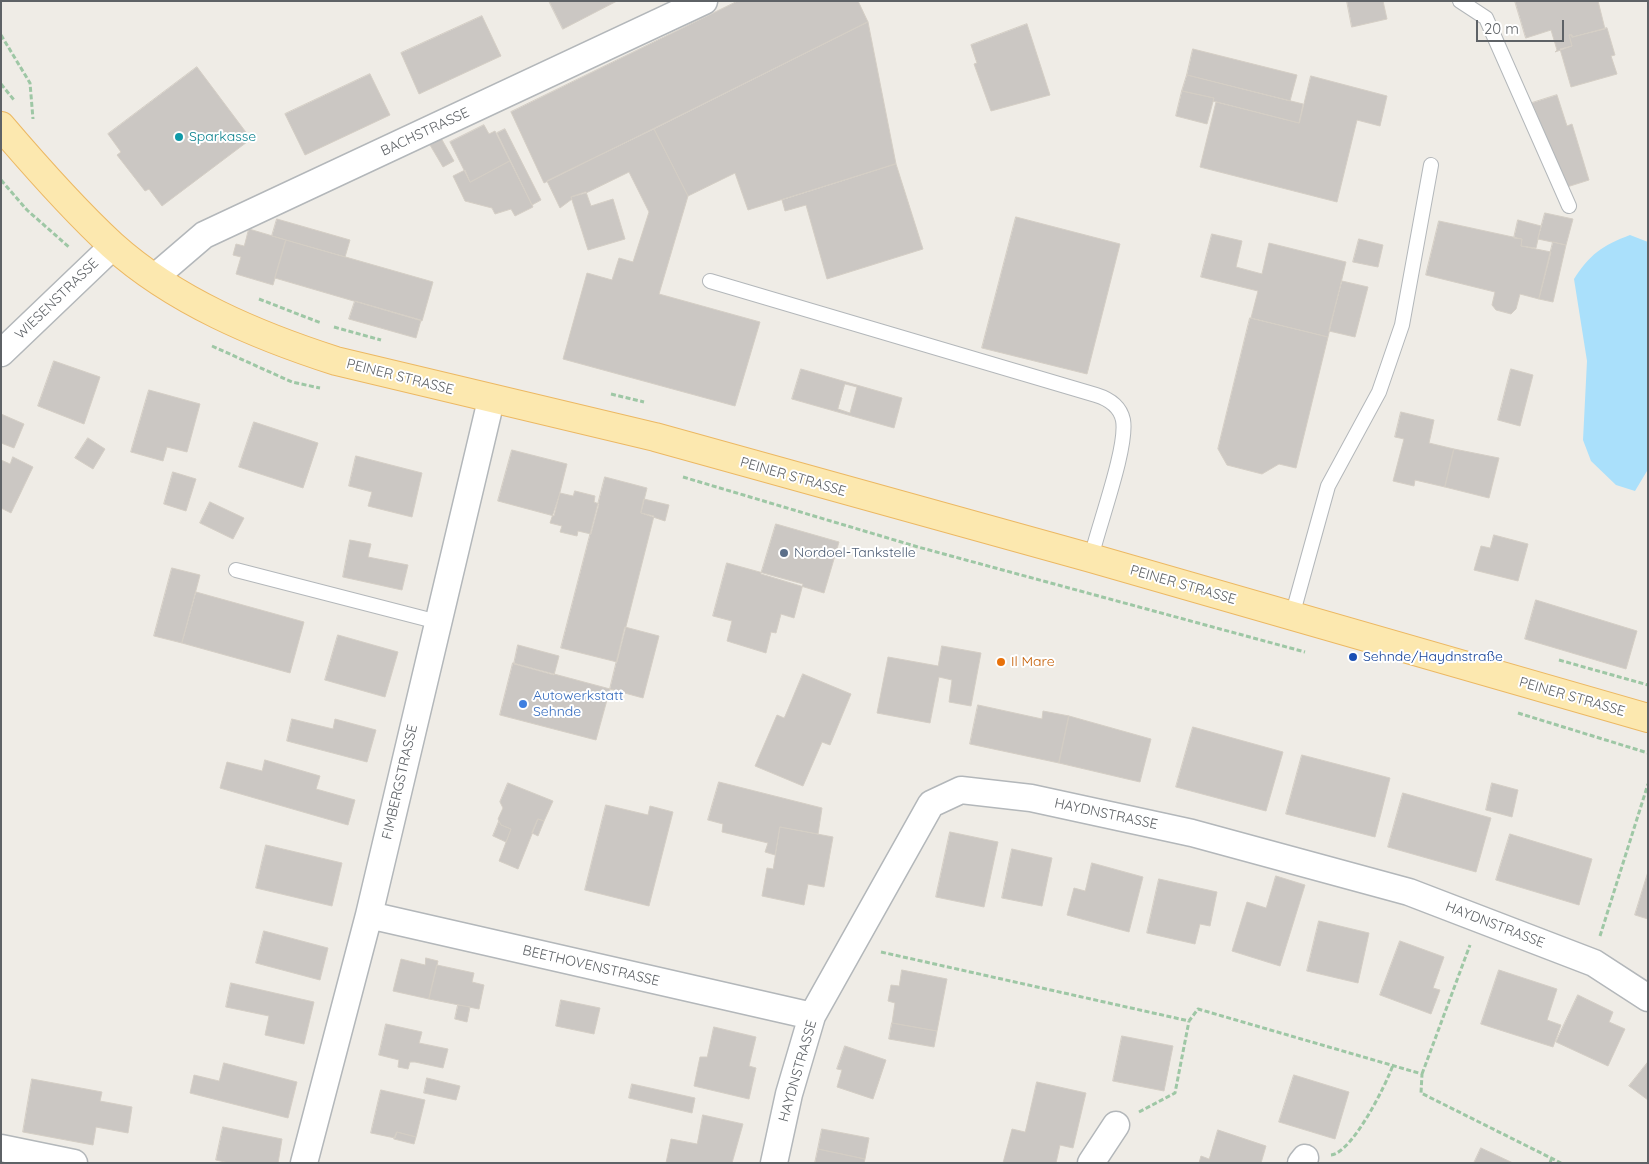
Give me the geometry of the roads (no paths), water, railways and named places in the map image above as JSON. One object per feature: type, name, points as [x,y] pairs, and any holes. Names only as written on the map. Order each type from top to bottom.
[{"type":"main road","name":"PEINER STRASSE","points":[[1,126],[41,173],[113,246],[155,277],[237,324],[300,350],[336,362],[654,437],[1091,558],[1648,718]]},
{"type":"street","name":"BACHSTRASSE","points":[[155,277],[204,235],[704,1]]},
{"type":"street","name":"WIESENSTRASSE","points":[[1,352],[113,246]]},
{"type":"street","name":"FIMBERGSTRASSE","points":[[304,1163],[369,915],[491,400]]},
{"type":"street","name":"HAYDNSTRASSE","points":[[774,1163],[789,1094],[812,1016],[931,804],[961,790],[1031,798],[1192,833],[1409,892],[1594,963],[1648,998]]},
{"type":"street","name":"BEETHOVENSTRASSE","points":[[369,915],[812,1016]]},
{"type":"street","points":[[1091,1163],[1116,1125]]},
{"type":"street","points":[[1,1148],[74,1163]]},
{"type":"lane","points":[[1460,1],[1486,18],[1569,206]]},
{"type":"lane","points":[[1292,616],[1328,486],[1379,392],[1402,325],[1431,165]]},
{"type":"lane","points":[[710,281],[1096,395],[1114,403],[1122,419],[1122,440],[1091,558]]},
{"type":"lane","points":[[236,570],[438,622]]},
{"type":"water","points":[[1630,235],[1648,242],[1647,471],[1635,491],[1616,485],[1591,461],[1583,440],[1587,361],[1574,279],[1591,257],[1604,247]]},
{"type":"place","name":"Sparkasse","points":[[179,137]]},
{"type":"place","name":"Nordoel-Tankstelle","points":[[784,553]]},
{"type":"place","name":"Sehnde/Haydnstraße","points":[[1353,657]]},
{"type":"place","name":"Il Mare","points":[[1001,662]]},
{"type":"place","name":"Autowerkstatt Sehnde","points":[[523,704]]}]
